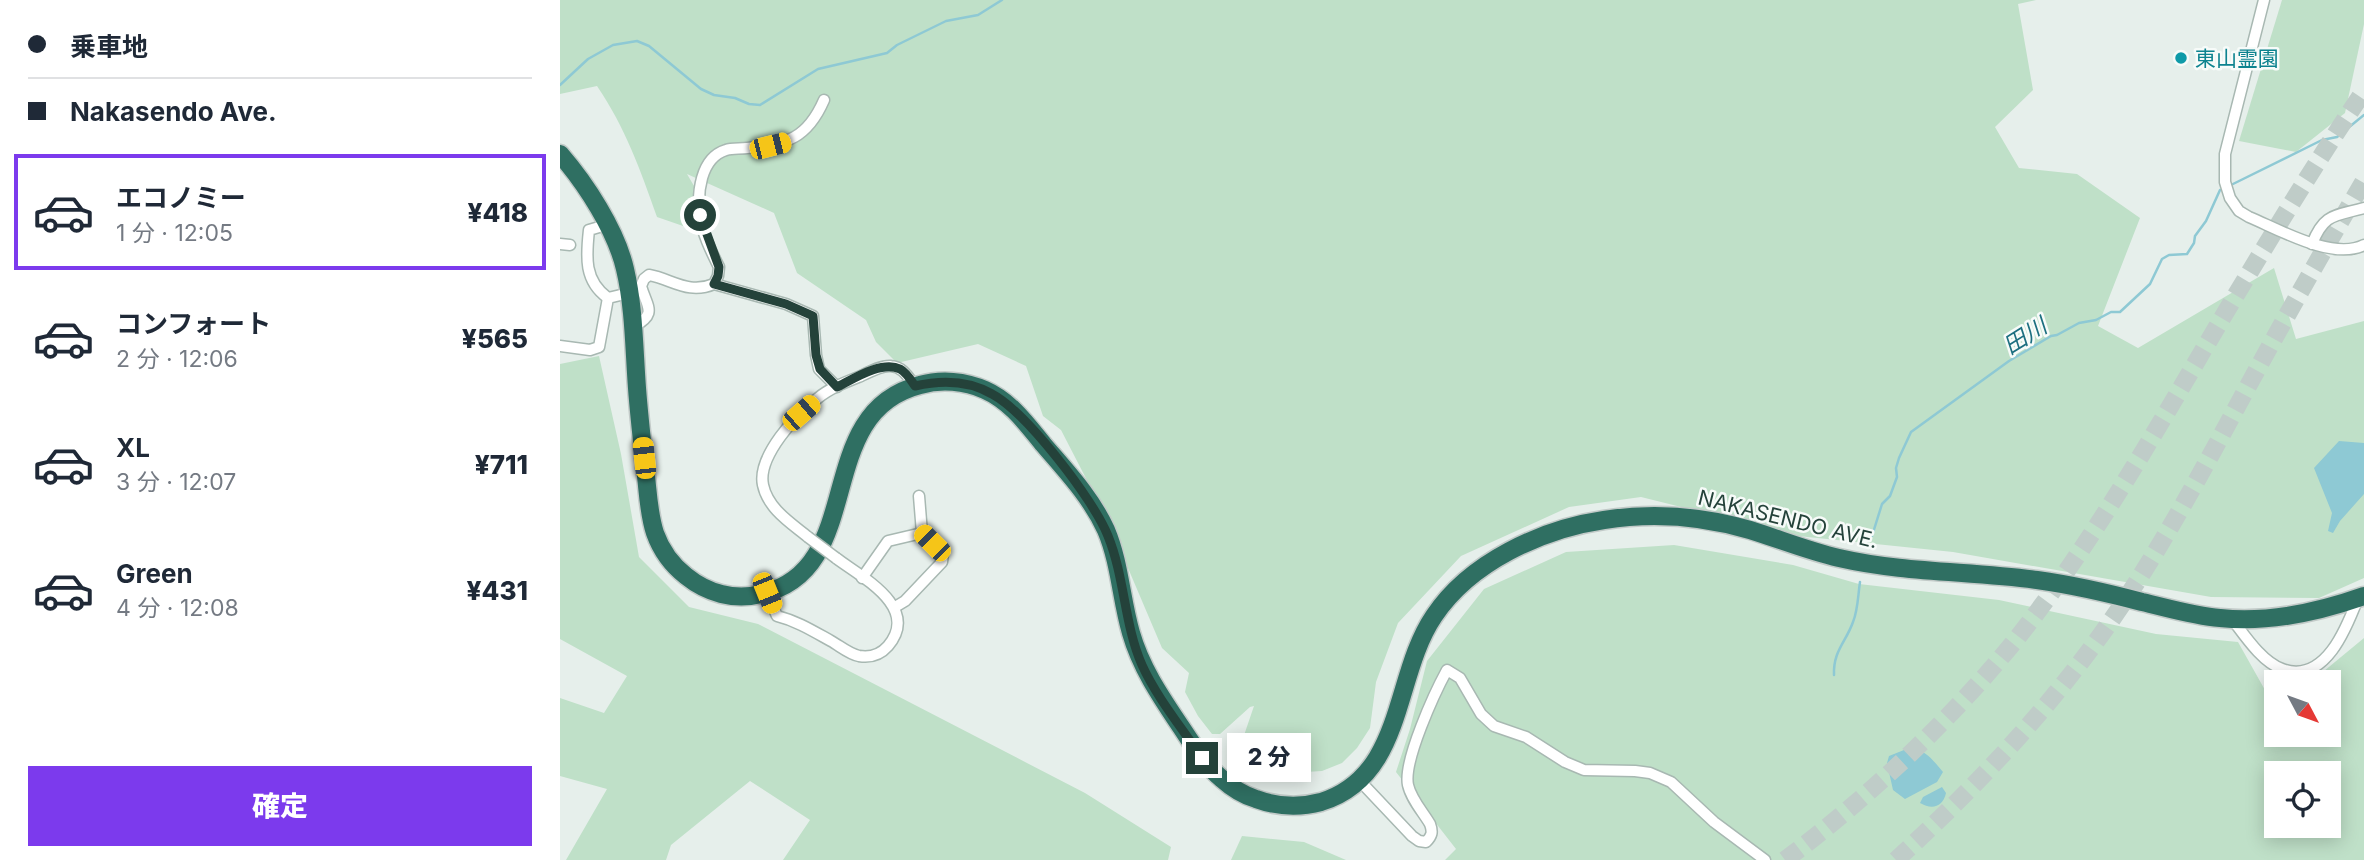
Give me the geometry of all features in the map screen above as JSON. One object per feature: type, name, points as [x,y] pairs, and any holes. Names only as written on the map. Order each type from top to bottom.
[{"type":"highway","name":"NAKASENDO AVE.","points":[[560,154],[586,187],[606,225],[615,236],[626,273],[649,507],[654,531],[664,552],[678,570],[702,587],[739,597],[767,593],[796,579],[820,551],[852,450],[863,425],[881,404],[915,386],[943,382],[979,388],[992,394],[1019,415],[1075,481],[1100,518],[1109,538],[1132,638],[1142,665],[1202,758],[1223,780],[1245,795],[1281,806],[1313,804],[1334,797],[1360,780],[1387,742],[1418,646],[1428,626],[1446,600],[1468,579],[1508,553],[1558,531],[1599,520],[1646,515],[1694,518],[1744,528],[1816,552],[1856,561],[2039,580],[2201,615],[2232,619],[2304,613],[2361,597]]},
{"type":"street","points":[[2264,0],[2225,154],[2225,182],[2230,198],[2239,211],[2312,244],[2340,249],[2364,245]]},
{"type":"street","points":[[633,327],[649,315],[649,306],[640,286],[649,275],[682,287],[706,288],[714,284],[718,276],[719,267],[700,215],[702,174],[708,164],[719,153],[728,149],[770,146],[796,138],[810,126],[824,100]]},
{"type":"street","points":[[2312,244],[2326,219],[2364,208]]},
{"type":"street","points":[[606,225],[589,230],[587,266],[590,278],[598,291],[608,298],[628,293]]},
{"type":"street","points":[[714,284],[786,304],[813,316],[816,355],[820,369],[837,387]]},
{"type":"street","points":[[560,346],[590,350],[600,347],[608,298]]},
{"type":"street","points":[[767,593],[777,616],[796,621],[856,655],[869,657],[880,653],[896,634],[898,620],[895,607],[887,597],[777,511],[762,484],[763,467],[773,447],[801,413],[819,397],[837,387],[869,372],[890,366],[903,370],[915,386]]},
{"type":"street","points":[[895,607],[905,601],[942,562],[943,554],[922,533],[919,496]]},
{"type":"street","points":[[862,578],[888,541],[922,533]]},
{"type":"street","points":[[2232,619],[2269,661],[2282,669],[2307,669],[2323,660],[2340,639],[2361,597]]},
{"type":"street","points":[[1360,780],[1412,836],[1426,842],[1431,838],[1430,824],[1408,785],[1408,771],[1427,711],[1447,670],[1460,678],[1480,714],[1494,726],[1526,737],[1564,762],[1584,769],[1650,773],[1671,782],[1714,822],[1765,860]]},
{"type":"green space","points":[[560,0],[2036,0],[2018,4],[2033,90],[1995,127],[2019,168],[2077,174],[2140,218],[2098,326],[2138,348],[2274,268],[2296,339],[2364,321],[2364,578],[2319,598],[2211,597],[1953,552],[1798,536],[1641,497],[1569,507],[1461,556],[1398,623],[1376,682],[1370,728],[1357,748],[1342,763],[1322,771],[1289,773],[1264,767],[1241,757],[1240,747],[1254,706],[1220,734],[1212,734],[1198,716],[1185,692],[1189,673],[1162,648],[1108,521],[1061,430],[1043,416],[1026,366],[978,344],[897,363],[876,342],[866,320],[797,273],[774,213],[687,174],[704,203],[686,227],[657,217],[624,134],[597,86],[560,94]]},
{"type":"green space","points":[[2282,0],[2364,0],[2364,24],[2345,113],[2296,152],[2239,141]]},
{"type":"green space","points":[[599,356],[621,454],[639,557],[689,607],[758,624],[1085,793],[1171,847],[1168,860],[783,860],[810,820],[750,781],[671,845],[666,860],[566,860],[607,789],[560,776],[560,698],[604,713],[627,676],[560,639],[560,364]]},
{"type":"green space","points":[[1674,545],[1793,565],[1859,584],[1999,600],[2156,634],[2238,642],[2264,688],[2264,747],[2342,747],[2342,670],[2325,670],[2364,638],[2364,860],[1445,860],[1456,849],[1396,772],[1427,661],[1484,589],[1566,552]]},
{"type":"green space","points":[[1242,836],[1304,842],[1346,860],[1231,860]]},
{"type":"water","points":[[2339,441],[2364,443],[2364,494],[2333,533],[2328,531],[2332,513],[2314,468]]},
{"type":"water","points":[[1909,748],[1924,753],[1943,772],[1937,782],[1905,799],[1893,790],[1887,763],[1889,756]]},
{"type":"water","points":[[1942,787],[1946,793],[1940,804],[1933,807],[1920,803],[1923,797]]},
{"type":"waterway","points":[[560,85],[588,59],[613,45],[637,41],[649,46],[701,89],[714,95],[760,105],[818,69],[887,53],[897,45],[946,21],[978,15],[1002,0]]},
{"type":"waterway","name":"田川","points":[[2233,184],[2322,140],[2337,137],[2364,115]]},
{"type":"waterway","name":"田川","points":[[1872,536],[1882,504],[1890,496],[1897,477],[1899,458],[1911,432],[2009,361],[2051,336],[2079,323],[2096,320],[2111,312],[2120,312],[2150,284],[2162,259],[2169,255],[2187,254],[2220,190]]},
{"type":"waterway","name":"田川","points":[[1834,675],[1838,653],[1855,617],[1860,582]]},
{"type":"tunnel","points":[[1785,860],[1848,810],[1908,756],[1965,698],[2018,637],[2100,522],[2273,233],[2364,91]]},
{"type":"tunnel","points":[[1896,860],[1956,803],[2014,742],[2067,679],[2117,612],[2185,502],[2364,181]]},
{"type":"place","name":"東山霊園","points":[[2181,58]]},
{"type":"route","points":[[700,215],[719,267],[714,284],[786,304],[813,316],[816,355],[820,369],[837,387],[869,372],[890,366],[903,370],[915,386],[943,382],[979,388],[1001,399],[1019,415],[1075,481],[1100,518],[1116,562],[1128,623],[1142,665],[1202,758]]}]
